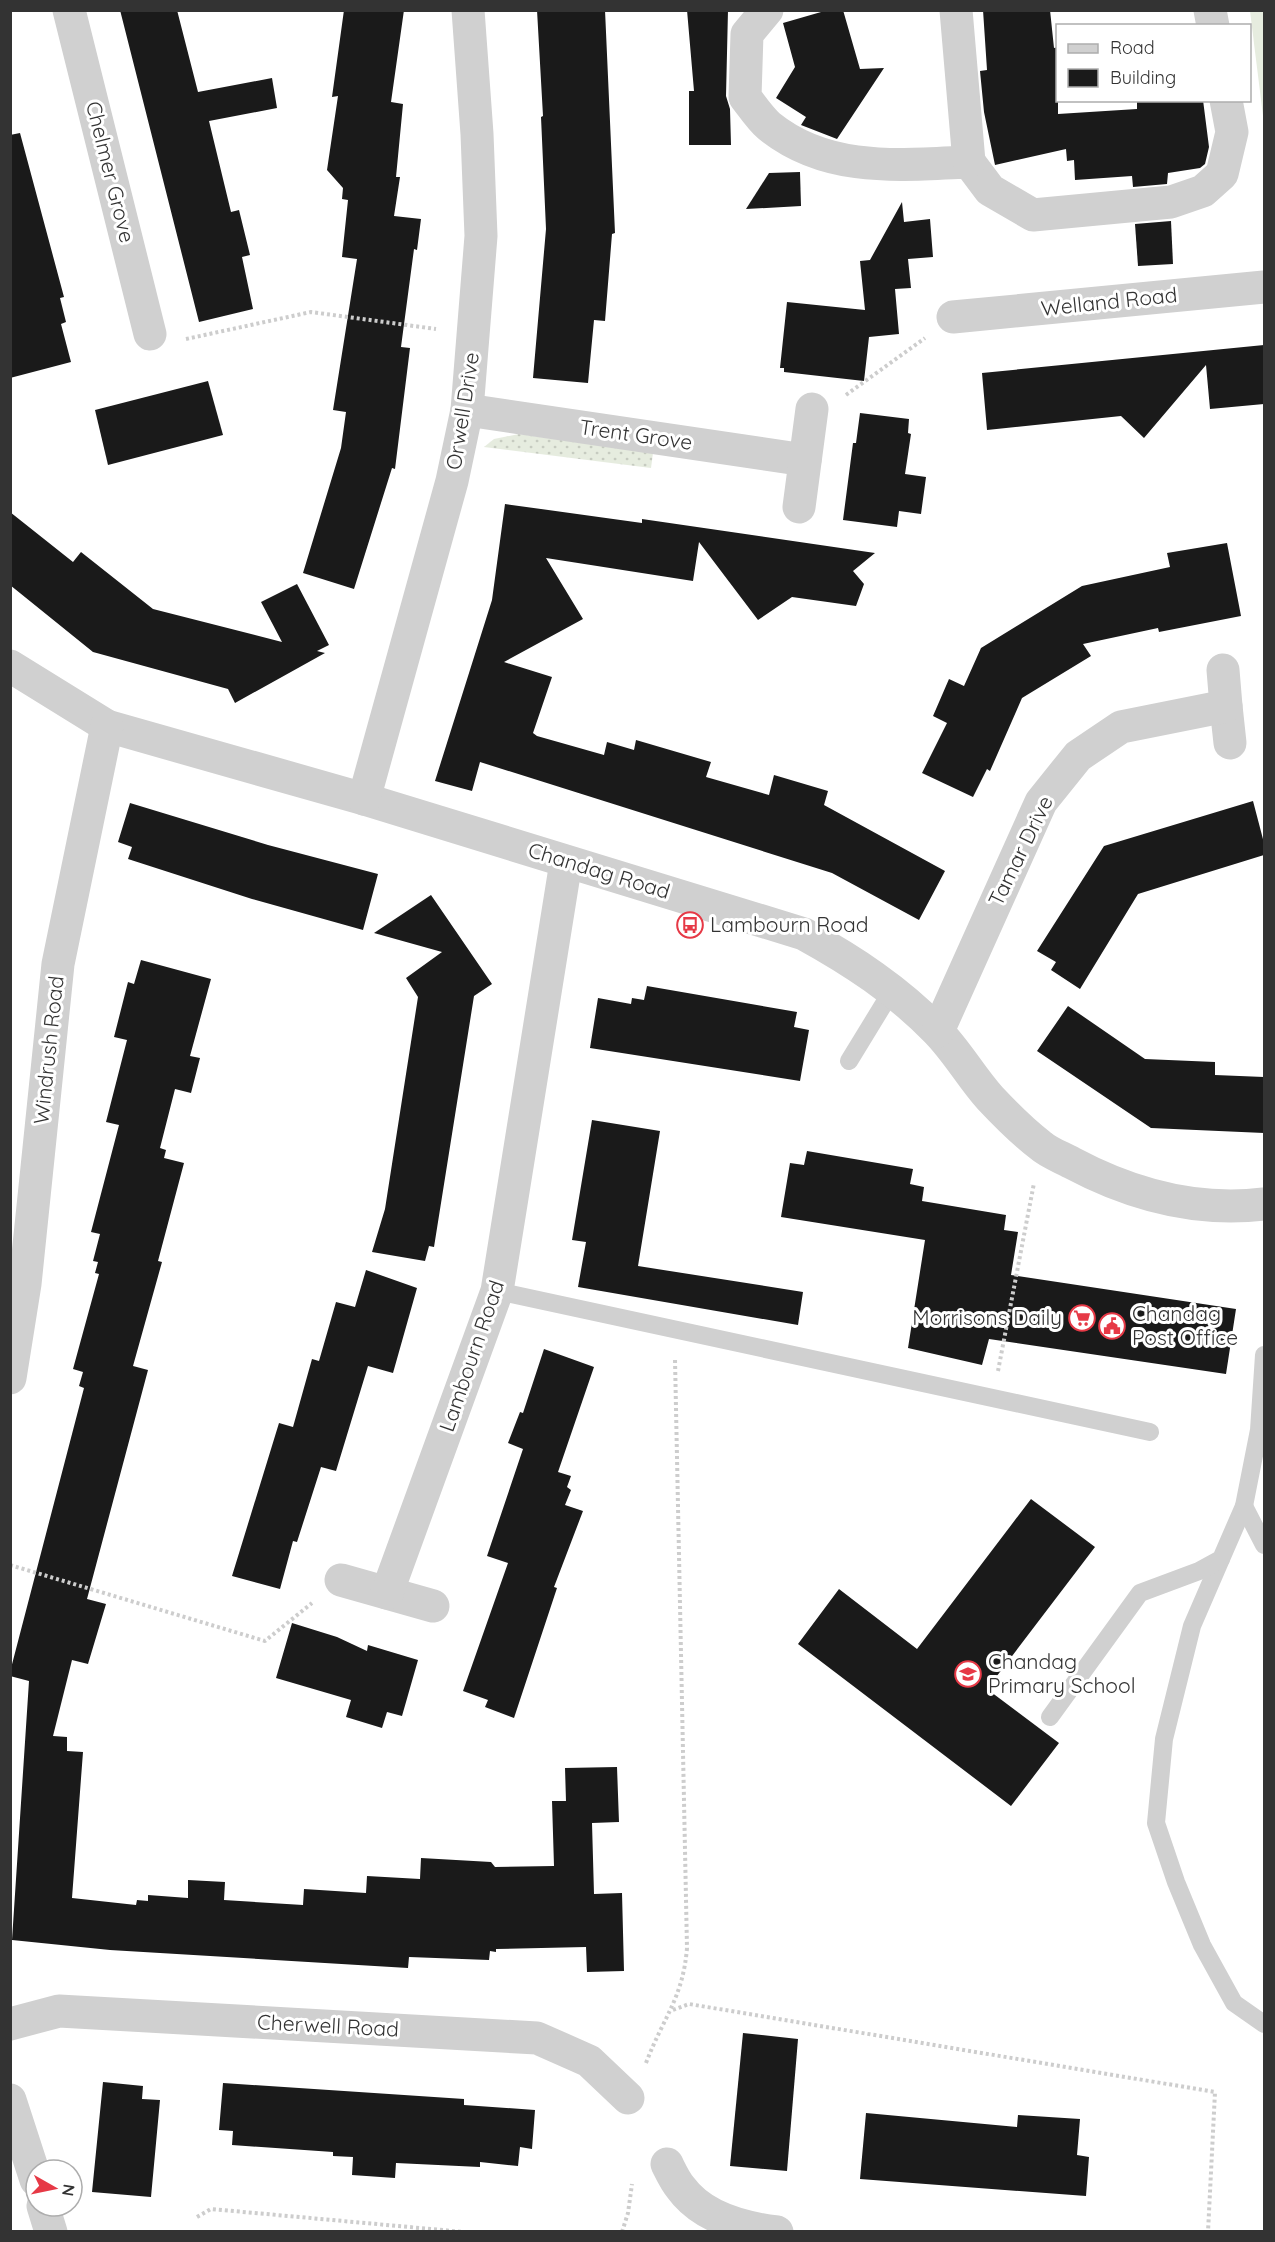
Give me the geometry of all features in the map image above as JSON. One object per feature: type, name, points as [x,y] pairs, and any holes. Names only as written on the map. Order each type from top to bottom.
[{"type":"street","name":"Chelmer Grove","points":[[69,10],[150,334]]},
{"type":"street","name":"Orwell Drive","points":[[364,799],[452,481],[467,410],[475,335],[481,236],[477,134],[468,10]]},
{"type":"street","points":[[767,10],[747,34],[745,97],[768,125],[811,152],[880,166],[969,162]]},
{"type":"street","points":[[956,10],[969,162],[990,190],[1033,215],[1171,202],[1203,191],[1222,174],[1232,132],[1226,102]]},
{"type":"street","name":"Welland Road","points":[[953,317],[1264,287]]},
{"type":"street","points":[[799,507],[812,409]]},
{"type":"street","name":"Trent Grove","points":[[467,410],[805,460]]},
{"type":"street","name":"Chandag Road","points":[[10,666],[107,726],[364,799],[804,934],[854,961],[893,989],[938,1031],[990,1098],[1041,1147],[1102,1179],[1142,1194],[1188,1203],[1238,1207],[1264,1204]]},
{"type":"street","points":[[1224,670],[1230,743]]},
{"type":"street","name":"Tamar Drive","points":[[938,1031],[1041,802],[1078,756],[1121,727],[1226,706]]},
{"type":"street","name":"Windrush Road","points":[[10,1378],[25,1284],[58,964],[107,726]]},
{"type":"street","name":"Lambourn Road","points":[[387,1593],[497,1292],[566,862]]},
{"type":"street","points":[[341,1580],[433,1606]]},
{"type":"street","name":"Cherwell Road","points":[[10,2024],[59,2011],[537,2038],[589,2061],[628,2098]]},
{"type":"street","points":[[14,2118],[28,2158]]},
{"type":"street","points":[[667,2164],[682,2190],[711,2213],[750,2228],[777,2232]]},
{"type":"lane","points":[[849,1061],[893,989]]},
{"type":"lane","points":[[497,1292],[1150,1432]]},
{"type":"lane","points":[[1264,1355],[1259,1430],[1245,1506],[1192,1626],[1164,1739],[1156,1823],[1176,1882],[1202,1945],[1234,2003],[1264,2024]]},
{"type":"lane","points":[[1245,1506],[1264,1545]]},
{"type":"lane","points":[[1050,1717],[1140,1593],[1221,1559]]},
{"type":"path","points":[[150,334],[173,342],[311,312],[475,335]]},
{"type":"path","points":[[812,409],[837,401],[953,317]]},
{"type":"path","points":[[993,1398],[1041,1147]]},
{"type":"path","points":[[628,2098],[643,2070],[660,2026],[672,2010],[684,1978],[687,1948],[675,1329]]},
{"type":"path","points":[[10,1565],[265,1641],[341,1580]]},
{"type":"path","points":[[672,2010],[689,2004],[1215,2092],[1208,2232]]},
{"type":"path","points":[[622,2232],[628,2213],[632,2184]]},
{"type":"path","points":[[197,2217],[211,2210],[464,2232]]},
{"type":"shaded area","points":[[1250,11],[1264,11],[1264,124]]},
{"type":"shaded area","points":[[519,434],[653,453],[651,468],[484,447],[494,439]]},
{"type":"building","points":[[120,10],[177,10],[198,92],[272,78],[277,108],[209,121],[231,212],[239,210],[250,255],[242,257],[253,309],[199,322]]},
{"type":"building","points":[[344,10],[404,10],[391,102],[403,104],[396,177],[400,177],[394,216],[421,219],[417,250],[414,249],[401,347],[410,348],[395,469],[392,468],[354,589],[303,573],[341,448],[346,412],[333,410],[357,259],[342,257],[348,200],[342,199],[343,188],[327,170],[338,96],[332,97]]},
{"type":"building","points":[[537,10],[605,10],[615,233],[612,234],[605,321],[594,320],[588,383],[533,378],[546,229]]},
{"type":"building","points":[[687,10],[728,10],[726,96],[730,109],[731,145],[689,145],[689,91],[694,91]]},
{"type":"building","points":[[828,10],[843,10],[860,69],[884,68],[837,139],[801,125],[806,117],[776,98],[795,67],[783,23]]},
{"type":"building","points":[[983,10],[1050,10],[1054,48],[1056,48],[1058,114],[1137,109],[1137,102],[1203,102],[1209,147],[1205,164],[1200,168],[1168,173],[1167,184],[1133,187],[1132,176],[1075,180],[1074,160],[1067,161],[1066,149],[995,165],[984,112],[980,71],[987,70]]},
{"type":"building","points":[[20,133],[64,297],[60,298],[66,322],[61,324],[71,362],[10,378],[10,135]]},
{"type":"building","points":[[800,172],[801,206],[746,209],[769,173]]},
{"type":"building","points":[[902,202],[904,222],[930,219],[933,257],[908,259],[911,288],[895,289],[899,334],[869,337],[864,381],[784,372],[784,368],[780,368],[787,302],[865,310],[860,261],[870,260]]},
{"type":"building","points":[[1171,221],[1173,264],[1138,266],[1135,224]]},
{"type":"building","points":[[1264,345],[1264,404],[1210,409],[1206,365],[1144,438],[1121,416],[987,430],[982,373]]},
{"type":"building","points":[[208,381],[223,435],[108,465],[95,410]]},
{"type":"building","points":[[860,413],[909,419],[908,433],[911,434],[905,474],[926,477],[921,514],[899,511],[897,527],[843,520],[853,443],[856,443]]},
{"type":"building","points":[[505,504],[642,523],[642,519],[875,553],[853,571],[864,584],[856,606],[792,597],[758,620],[699,542],[693,581],[546,558],[583,619],[504,662],[552,677],[533,733],[537,736],[604,755],[607,742],[634,750],[636,740],[711,762],[706,777],[769,795],[774,775],[828,791],[824,805],[945,871],[919,920],[832,873],[480,762],[472,791],[435,781],[492,600]]},
{"type":"building","points":[[10,512],[73,562],[81,552],[153,609],[282,642],[261,602],[297,584],[329,645],[317,651],[325,653],[235,703],[228,689],[93,652],[10,585]]},
{"type":"building","points":[[1227,543],[1241,616],[1159,632],[1158,628],[1083,644],[1091,656],[1022,698],[990,771],[987,769],[973,797],[922,773],[947,723],[933,716],[949,679],[964,686],[981,648],[1082,586],[1170,567],[1167,553]]},
{"type":"building","points":[[1253,801],[1264,843],[1264,855],[1138,894],[1080,989],[1051,970],[1056,962],[1037,951],[1104,846]]},
{"type":"building","points":[[130,803],[268,845],[378,874],[363,930],[252,899],[128,859],[132,847],[118,842]]},
{"type":"building","points":[[431,895],[492,984],[474,996],[434,1247],[429,1246],[425,1261],[372,1252],[385,1209],[418,997],[406,978],[442,952],[374,933]]},
{"type":"building","points":[[141,960],[211,979],[190,1056],[200,1058],[191,1093],[175,1089],[160,1148],[166,1150],[164,1158],[184,1163],[158,1261],[162,1262],[133,1366],[148,1370],[87,1599],[106,1604],[88,1664],[72,1660],[53,1736],[67,1737],[67,1751],[83,1752],[72,1898],[136,1905],[137,1900],[148,1901],[148,1895],[188,1898],[188,1880],[225,1882],[224,1900],[303,1905],[304,1889],[366,1893],[367,1876],[420,1879],[421,1858],[491,1862],[495,1867],[554,1866],[552,1801],[566,1801],[565,1768],[617,1767],[619,1822],[592,1823],[594,1894],[622,1893],[624,1971],[587,1972],[586,1947],[496,1949],[496,1952],[490,1951],[489,1960],[409,1957],[408,1968],[110,1950],[12,1940],[29,1681],[10,1676],[10,1672],[84,1388],[79,1386],[83,1372],[73,1369],[99,1274],[95,1273],[98,1262],[93,1261],[100,1234],[91,1232],[119,1125],[106,1122],[127,1040],[114,1037],[128,982],[134,984]]},
{"type":"building","points":[[647,986],[797,1012],[794,1027],[809,1030],[800,1081],[590,1048],[598,998],[631,1004],[632,998],[644,1000]]},
{"type":"building","points":[[1068,1006],[1145,1059],[1215,1062],[1215,1075],[1264,1077],[1264,1133],[1151,1128],[1037,1051]]},
{"type":"building","points":[[592,1120],[660,1131],[638,1266],[803,1292],[798,1325],[578,1287],[586,1242],[572,1240]]},
{"type":"building","points":[[807,1151],[913,1169],[910,1184],[924,1187],[922,1201],[1006,1215],[1004,1230],[1018,1232],[1011,1275],[1236,1309],[1226,1374],[989,1339],[982,1365],[908,1348],[925,1240],[781,1217],[790,1163],[804,1165]]},
{"type":"building","points":[[366,1270],[417,1288],[393,1373],[368,1366],[336,1471],[321,1467],[297,1542],[293,1541],[280,1589],[232,1576],[279,1423],[293,1427],[312,1359],[319,1361],[336,1302],[355,1307]]},
{"type":"building","points":[[544,1349],[594,1367],[558,1472],[571,1476],[567,1487],[571,1490],[565,1505],[583,1511],[554,1587],[557,1588],[514,1718],[485,1707],[488,1700],[463,1691],[508,1563],[487,1556],[523,1449],[508,1443],[520,1412],[523,1413]]},
{"type":"building","points":[[1031,1499],[1095,1547],[987,1689],[1059,1743],[1011,1806],[798,1644],[839,1589],[917,1649]]},
{"type":"building","points":[[292,1623],[337,1637],[367,1651],[368,1645],[418,1660],[402,1716],[387,1712],[382,1728],[346,1717],[351,1700],[276,1678]]},
{"type":"building","points":[[743,2033],[798,2039],[787,2171],[730,2166]]},
{"type":"building","points":[[103,2082],[143,2086],[142,2099],[160,2100],[151,2197],[92,2192]]},
{"type":"building","points":[[223,2083],[464,2099],[464,2105],[535,2110],[532,2149],[520,2147],[518,2166],[480,2162],[480,2167],[396,2163],[395,2178],[352,2175],[353,2157],[333,2156],[333,2152],[232,2145],[233,2131],[219,2130]]},
{"type":"building","points":[[866,2113],[1017,2127],[1018,2115],[1080,2119],[1077,2155],[1089,2157],[1086,2196],[860,2179]]},
{"type":"place","name":"Lambourn Road","points":[[690,925]]},
{"type":"place","name":"Morrisons Daily","points":[[1082,1318]]},
{"type":"place","name":"Chandag Post Office","points":[[1112,1326]]},
{"type":"place","name":"Chandag Primary School","points":[[968,1674]]}]
